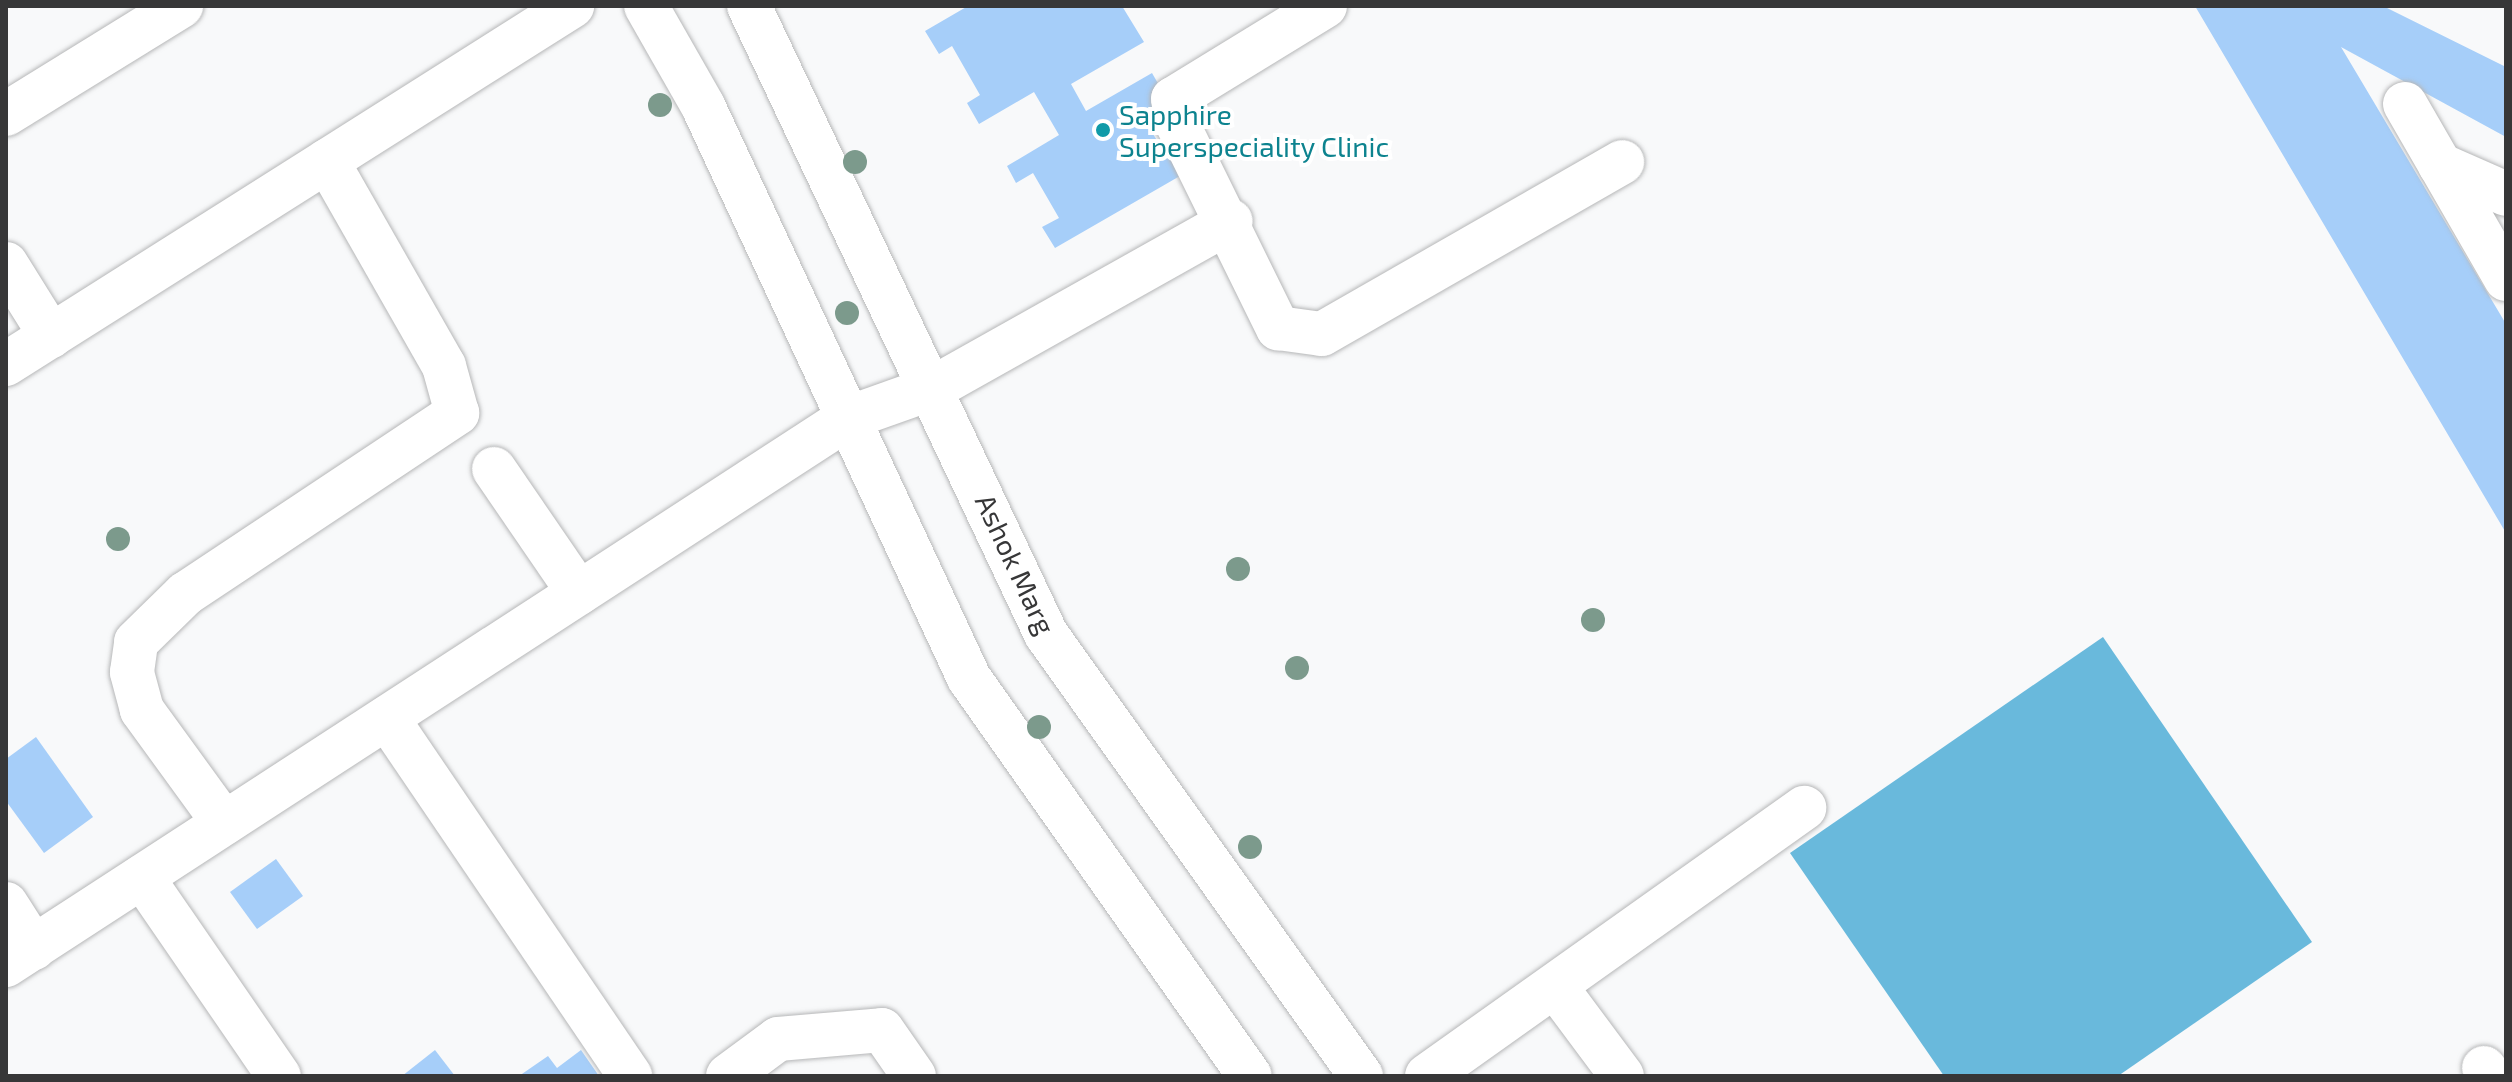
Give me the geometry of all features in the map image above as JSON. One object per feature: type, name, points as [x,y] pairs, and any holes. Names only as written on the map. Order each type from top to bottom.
[{"type":"street","points":[[6,114],[181,6]]},
{"type":"street","points":[[6,364],[572,6]]},
{"type":"street","points":[[646,6],[703,106],[969,678],[1250,1076]]},
{"type":"street","name":"Ashok Marg","points":[[749,6],[935,387],[1046,634],[1361,1076]]},
{"type":"street","points":[[1325,6],[1173,99],[1177,123],[1231,221],[1278,328],[1322,334],[1622,162]]},
{"type":"street","points":[[2405,104],[2506,279]]},
{"type":"street","points":[[224,823],[142,710],[132,672],[136,642],[185,594],[457,413],[444,366],[327,161]]},
{"type":"street","points":[[2440,165],[2506,194]]},
{"type":"street","points":[[6,904],[20,956],[848,418],[935,387],[1231,221]]},
{"type":"street","points":[[6,264],[51,336]]},
{"type":"street","points":[[494,469],[579,593]]},
{"type":"street","points":[[387,718],[630,1076]]},
{"type":"street","points":[[1427,1076],[1804,808]]},
{"type":"street","points":[[142,877],[279,1076]]},
{"type":"street","points":[[1555,986],[1622,1076]]},
{"type":"street","points":[[728,1076],[778,1039],[882,1030],[914,1076]]},
{"type":"water","points":[[2103,637],[2312,942],[2118,1076],[1944,1076],[1790,853]]},
{"type":"building","name":"Sapphire Superspeciality Clinic","points":[[968,6],[1122,6],[1144,42],[1071,84],[1086,111],[1152,73],[1171,106],[1145,121],[1163,150],[1183,139],[1199,165],[1055,248],[1042,227],[1059,218],[1033,173],[1016,183],[1007,166],[1059,135],[1034,92],[979,124],[967,103],[980,95],[952,46],[939,54],[925,31]]},
{"type":"building","points":[[2195,6],[2383,6],[2506,67],[2506,137],[2341,47],[2506,324],[2506,533]]},
{"type":"building","points":[[36,737],[93,817],[44,853],[6,801],[6,759]]},
{"type":"building","points":[[276,859],[303,896],[257,929],[230,892]]},
{"type":"building","points":[[435,1050],[455,1076],[402,1076]]},
{"type":"building","points":[[581,1050],[599,1076],[519,1076],[548,1056],[557,1068]]},
{"type":"place","name":"Sapphire Superspeciality Clinic","points":[[1103,130]]}]
